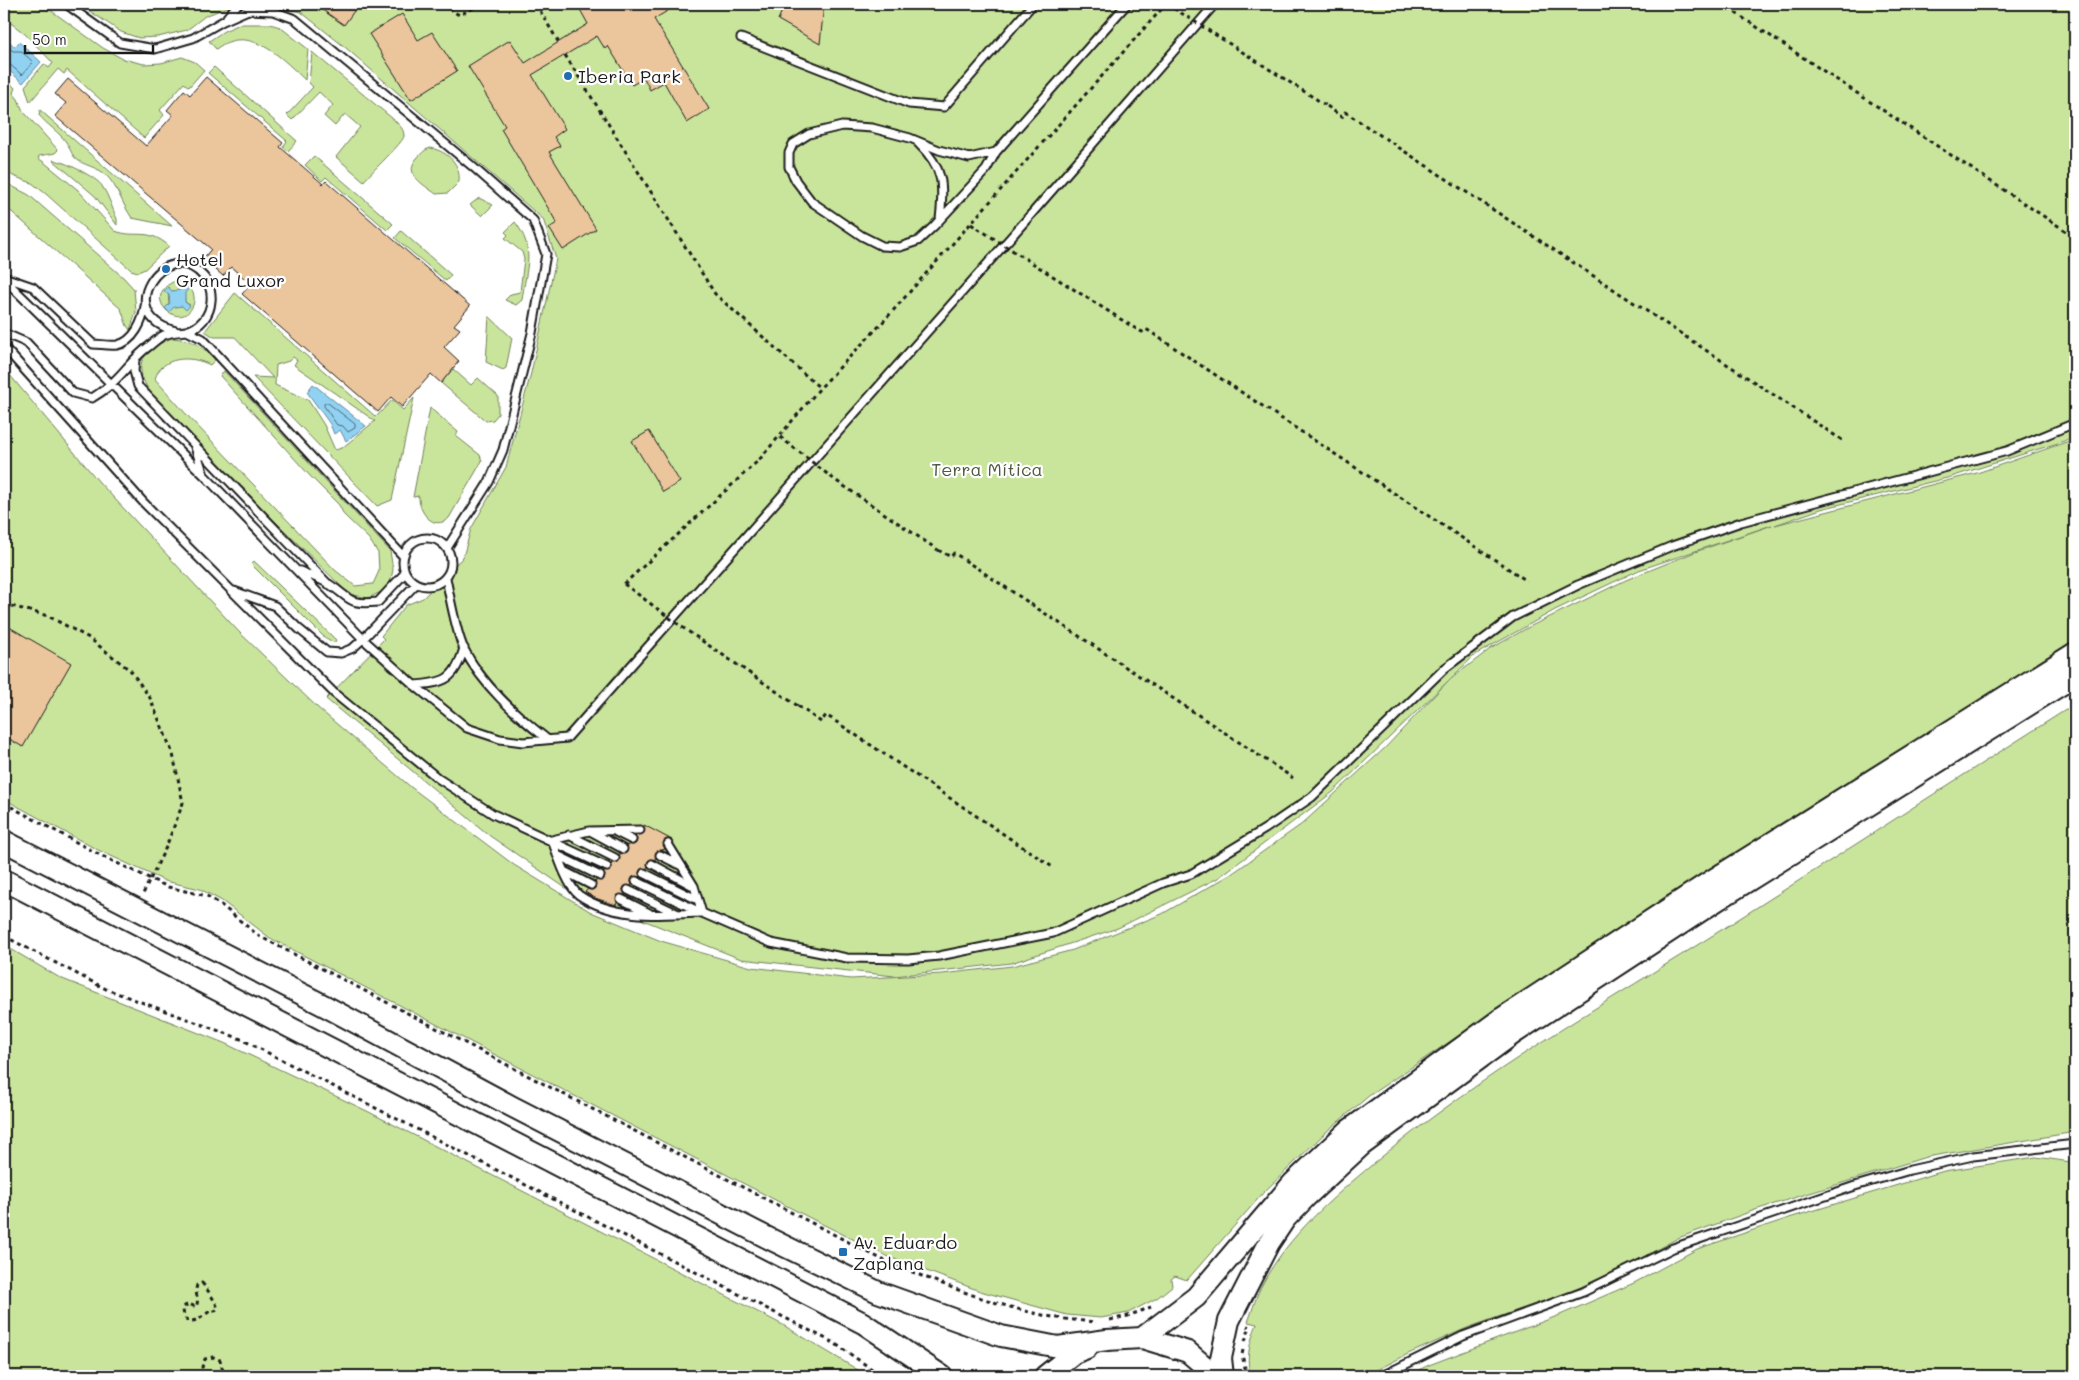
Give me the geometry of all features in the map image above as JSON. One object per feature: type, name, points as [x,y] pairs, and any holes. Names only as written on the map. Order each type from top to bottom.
[{"type":"main road","points":[[1142,1338],[1196,1297],[1293,1183],[1349,1130],[1502,1018],[1698,890],[2075,653]]},
{"type":"main road","points":[[1223,1376],[1220,1358],[1229,1320],[1269,1243],[1286,1219],[1306,1197],[1362,1145],[1512,1034],[1716,901],[2075,676]]},
{"type":"main road","points":[[4,841],[325,1006],[511,1106],[768,1238],[878,1292],[1001,1336],[1058,1347],[1103,1331],[1142,1338],[1188,1352],[1216,1376]]},
{"type":"main road","points":[[4,880],[864,1323],[942,1376]]},
{"type":"main road","points":[[1045,1376],[1103,1331]]},
{"type":"lane","points":[[66,4],[120,43],[155,49],[193,38],[223,21],[248,10],[273,11],[296,19],[472,166],[533,220],[546,254],[532,333],[503,450],[489,482],[446,548]]},
{"type":"lane","points":[[77,4],[77,12]]},
{"type":"lane","points":[[223,21],[238,4]]},
{"type":"lane","points":[[741,38],[909,104],[944,107],[1033,4]]},
{"type":"lane","points":[[996,152],[969,158],[872,128],[842,126],[809,134],[793,144],[789,153],[789,167],[796,181],[812,202],[862,236],[882,246],[900,247],[918,240],[940,220],[986,170],[996,152],[1127,4]]},
{"type":"lane","points":[[4,278],[110,385],[204,475],[363,640],[414,685],[467,728],[500,739],[523,742],[567,738],[1027,219],[1214,4]]},
{"type":"lane","points":[[917,141],[934,161],[941,176],[943,192],[940,220]]},
{"type":"lane","points":[[4,278],[33,287],[93,344],[118,345],[134,335],[144,318],[146,292],[149,282],[160,271],[174,265],[185,265],[195,269],[203,276],[212,296],[210,308],[205,318],[197,326],[164,335],[110,385],[92,398],[73,393],[27,343],[4,333]]},
{"type":"lane","points":[[146,303],[149,314],[155,322],[165,329],[176,332]]},
{"type":"lane","points":[[187,330],[203,339],[403,556],[405,573],[416,584],[432,586],[446,578]]},
{"type":"lane","points":[[4,347],[144,503],[335,694],[439,779],[493,814],[607,867]]},
{"type":"lane","points":[[135,360],[134,371],[138,386],[328,584],[342,596],[358,604],[378,602],[405,573]]},
{"type":"lane","points":[[636,881],[702,913],[771,942],[847,958],[908,959],[939,956],[1053,933],[1163,883],[1191,874],[1265,829],[1312,797],[1444,669],[1513,617],[1578,586],[1672,546],[1750,520],[2007,451],[2075,423]]},
{"type":"lane","points":[[194,444],[204,475]]},
{"type":"lane","points":[[403,556],[411,543],[426,538],[434,538],[446,548],[451,563],[446,578],[464,648],[490,686],[524,722],[547,739]]},
{"type":"lane","points":[[296,570],[328,584]]},
{"type":"lane","points":[[231,590],[275,606],[299,630],[327,652],[341,653],[354,648],[363,640],[416,584]]},
{"type":"lane","points":[[414,685],[433,684],[448,679],[459,664],[464,648]]},
{"type":"lane","points":[[552,840],[589,830],[640,830]]},
{"type":"lane","points":[[589,830],[624,849]]},
{"type":"lane","points":[[614,830],[632,840]]},
{"type":"lane","points":[[569,835],[615,858]]},
{"type":"lane","points":[[552,840],[563,871],[578,895],[618,912],[653,915],[702,913]]},
{"type":"lane","points":[[668,844],[694,886],[702,913]]},
{"type":"lane","points":[[660,854],[682,866]]},
{"type":"lane","points":[[558,855],[600,876]]},
{"type":"lane","points":[[652,864],[694,886]]},
{"type":"lane","points":[[563,871],[592,885]]},
{"type":"lane","points":[[644,873],[698,900]]},
{"type":"lane","points":[[628,890],[679,914]]},
{"type":"lane","points":[[620,899],[653,915]]},
{"type":"lane","points":[[1382,1376],[1463,1336],[1583,1292],[1673,1248],[1856,1186],[1910,1170],[1973,1156],[2075,1144]]},
{"type":"path","points":[[442,4],[459,15],[482,4]]},
{"type":"path","points":[[536,4],[559,43]]},
{"type":"path","points":[[1054,868],[826,715],[821,722],[686,630],[624,584],[759,460],[820,388],[882,323],[1167,4],[1342,117],[1346,112],[1842,440]]},
{"type":"path","points":[[1722,4],[2075,237]]},
{"type":"path","points":[[565,55],[715,294],[820,388]]},
{"type":"path","points":[[971,224],[1133,327],[1142,332],[1146,329],[1527,581]]},
{"type":"path","points":[[780,437],[835,480],[938,550],[951,557],[954,552],[1293,778]]},
{"type":"path","points":[[4,604],[48,616],[89,638],[130,671],[150,698],[174,754],[183,803],[166,847],[135,910]]},
{"type":"path","points":[[4,804],[102,856],[168,887],[207,896],[221,904],[259,936],[883,1260],[940,1283],[998,1302],[1103,1331]]},
{"type":"path","points":[[4,936],[106,989],[241,1039],[834,1343],[882,1376]]},
{"type":"path","points":[[202,1284],[206,1287],[211,1298],[216,1301],[218,1308],[215,1311],[210,1310],[193,1322],[187,1319],[183,1313],[183,1307],[189,1304],[196,1307],[198,1299],[195,1291],[197,1285],[202,1284]]},
{"type":"path","points":[[1109,1320],[1128,1316],[1156,1305]]},
{"type":"path","points":[[205,1376],[202,1367],[205,1359],[213,1357],[220,1360],[223,1371],[222,1376]]},
{"type":"green space","points":[[4,4],[42,4],[103,48],[123,59],[144,64],[161,63],[182,57],[195,62],[204,70],[189,87],[184,83],[160,110],[164,115],[144,138],[67,70],[64,74],[58,69],[30,102],[25,86],[44,64],[49,68],[53,63],[24,33],[4,18]]},
{"type":"green space","points":[[79,4],[236,4],[205,16],[187,30],[158,37],[139,38],[121,32]]},
{"type":"green space","name":"Terra Mítica","points":[[262,4],[2075,4],[2075,435],[2064,441],[1951,477],[1821,509],[1775,525],[1977,473],[2075,439],[2075,640],[1551,974],[1370,1095],[1326,1132],[1264,1192],[1187,1280],[1175,1276],[1171,1279],[1172,1286],[1157,1298],[1128,1313],[1101,1318],[1067,1315],[980,1291],[889,1257],[812,1219],[270,938],[222,901],[200,889],[165,881],[96,849],[4,799],[4,368],[99,482],[240,633],[318,708],[412,788],[514,865],[591,912],[661,941],[751,967],[851,979],[942,974],[1012,966],[1073,950],[1162,914],[1230,875],[1302,824],[1385,748],[1447,682],[1333,792],[1218,878],[1118,928],[1011,963],[894,976],[741,959],[570,891],[490,836],[326,699],[384,639],[381,636],[406,605],[423,598],[463,557],[471,529],[506,467],[531,373],[556,259],[543,219],[346,48],[301,12]],"holes":[[[1772,525],[1695,552],[1626,580],[1529,627],[1490,649],[1447,682],[1475,655],[1555,610],[1639,570]]]},
{"type":"green space","points":[[240,24],[270,24],[280,27],[308,49],[305,80],[286,62],[264,46],[241,40],[228,42],[216,49],[209,41],[224,31]]},
{"type":"green space","points":[[312,52],[393,119],[403,131],[403,139],[364,181],[336,157],[360,127],[345,114],[335,126],[324,116],[333,105],[319,92],[292,120],[287,115],[313,87],[309,83]]},
{"type":"green space","points":[[214,67],[297,141],[288,151],[283,147],[287,141],[208,73]]},
{"type":"green space","points":[[11,84],[15,88],[13,93],[23,111],[58,150],[55,153],[39,156],[38,158],[78,190],[115,231],[148,235],[161,240],[169,246],[145,269],[138,272],[131,270],[46,194],[32,183],[13,176],[4,168],[4,92]]},
{"type":"green space","points":[[40,110],[172,226],[132,218],[117,190],[106,175],[76,159],[63,138],[39,115]]},
{"type":"green space","points":[[431,148],[443,152],[456,164],[459,182],[448,193],[436,194],[413,174],[412,169],[418,157],[424,151]]},
{"type":"green space","points":[[314,156],[393,224],[387,230],[326,177],[322,181],[305,165]]},
{"type":"green space","points":[[53,160],[79,170],[99,183],[109,198],[117,219],[117,225],[95,196]]},
{"type":"green space","points":[[4,182],[29,195],[124,278],[134,289],[136,312],[130,330],[121,309],[4,205]]},
{"type":"green space","points":[[479,198],[493,205],[482,216],[470,205]]},
{"type":"green space","points":[[515,222],[526,241],[528,259],[522,300],[516,305],[505,300],[511,294],[520,292],[524,259],[522,252],[505,238],[508,235],[505,232]]},
{"type":"green space","points":[[401,231],[451,275],[446,281],[395,238]]},
{"type":"green space","points":[[175,281],[183,284],[190,288],[194,300],[188,313],[180,316],[166,310],[161,296],[165,288]],"holes":[[[184,285],[185,302],[190,305],[174,307],[169,311],[168,287],[172,291],[181,290]]]},
{"type":"green space","points":[[235,293],[376,417],[392,400],[403,410],[414,398],[392,500],[377,506],[253,377],[273,378],[235,337],[214,337],[205,331]],"holes":[[[293,357],[297,360],[294,365],[375,421],[342,448],[335,450],[324,425],[308,400],[275,385],[276,365],[289,361]]]},
{"type":"green space","points":[[489,316],[512,338],[506,368],[503,370],[486,362]]},
{"type":"green space","points":[[172,338],[196,344],[215,360],[210,365],[186,359],[170,362],[158,371],[155,379],[335,570],[355,586],[373,584],[379,571],[378,553],[369,539],[344,515],[339,505],[311,477],[220,376],[224,371],[390,551],[393,570],[390,583],[381,592],[368,598],[349,594],[219,466],[150,392],[141,373],[143,359],[154,347]]},
{"type":"green space","points":[[453,369],[471,385],[478,378],[498,396],[498,414],[493,420],[486,421],[441,383]]},
{"type":"green space","points":[[430,408],[458,432],[456,436],[480,455],[482,461],[449,518],[438,523],[424,514],[419,502],[419,496],[413,497]]},
{"type":"green space","points":[[254,561],[336,640],[335,642],[329,641],[322,635],[254,567],[252,563]]},
{"type":"green space","points":[[2075,704],[2075,1132],[1926,1157],[1755,1210],[1678,1238],[1625,1267],[1572,1291],[1467,1328],[1408,1354],[1365,1376],[1251,1376],[1248,1363],[1249,1350],[1257,1324],[1248,1322],[1256,1297],[1263,1283],[1285,1249],[1298,1234],[1342,1190],[1373,1164],[1457,1099],[1545,1040]]},
{"type":"green space","points":[[4,945],[60,978],[224,1043],[367,1111],[783,1325],[868,1376],[4,1376]]},
{"type":"green space","points":[[2036,1157],[2071,1162],[2075,1167],[2075,1376],[1406,1376],[1429,1365],[1560,1315],[1634,1283],[1697,1249],[1789,1218],[1944,1171]]},
{"type":"water","points":[[4,37],[15,47],[19,42],[41,62],[23,83],[4,66]]},
{"type":"water","points":[[184,285],[189,288],[185,293],[185,302],[190,306],[186,310],[182,306],[174,307],[169,312],[165,308],[170,303],[169,295],[164,291],[168,287],[172,291],[180,290]]},
{"type":"water","points":[[313,384],[366,426],[346,441],[340,430],[334,434],[330,424],[307,392]]},
{"type":"building","points":[[314,4],[359,4],[344,25]]},
{"type":"building","points":[[577,4],[679,4],[654,19],[709,109],[687,123],[664,82],[650,90],[644,78],[632,85],[608,46],[605,49],[597,36],[532,75],[565,129],[554,137],[560,146],[549,152],[596,229],[563,250],[549,228],[557,223],[501,129],[505,126],[468,66],[510,40],[525,63],[588,24]]},
{"type":"building","points":[[785,4],[824,4],[820,44],[778,20]]},
{"type":"building","points":[[402,14],[418,40],[432,32],[457,71],[411,100],[369,34]]},
{"type":"building","points":[[206,77],[283,143],[280,147],[323,184],[326,181],[470,306],[454,325],[460,329],[444,347],[459,361],[441,383],[431,374],[402,407],[391,397],[378,412],[242,294],[251,284],[231,267],[223,276],[203,259],[211,249],[55,116],[66,103],[55,94],[68,79],[146,146],[173,115],[167,110],[184,90],[190,95]]},
{"type":"building","points":[[649,431],[680,482],[663,492],[632,441]]},
{"type":"building","points":[[4,624],[71,663],[23,747],[4,736]]},
{"type":"building","points":[[644,825],[672,840],[667,839],[664,841],[665,849],[656,852],[655,860],[651,859],[648,861],[648,868],[641,869],[640,877],[633,877],[631,881],[632,886],[625,886],[623,890],[625,894],[617,896],[616,905],[595,898],[585,892],[588,889],[592,890],[595,888],[596,880],[603,880],[605,876],[603,872],[610,871],[611,863],[618,862],[620,853],[624,854],[627,852],[628,844],[633,845],[636,843],[637,839],[635,836],[644,833]]},
{"type":"place","name":"Iberia Park","points":[[568,76]]},
{"type":"place","name":"Hotel Grand Luxor","points":[[166,269]]},
{"type":"place","name":"Av. Eduardo Zaplana","points":[[843,1252]]}]
